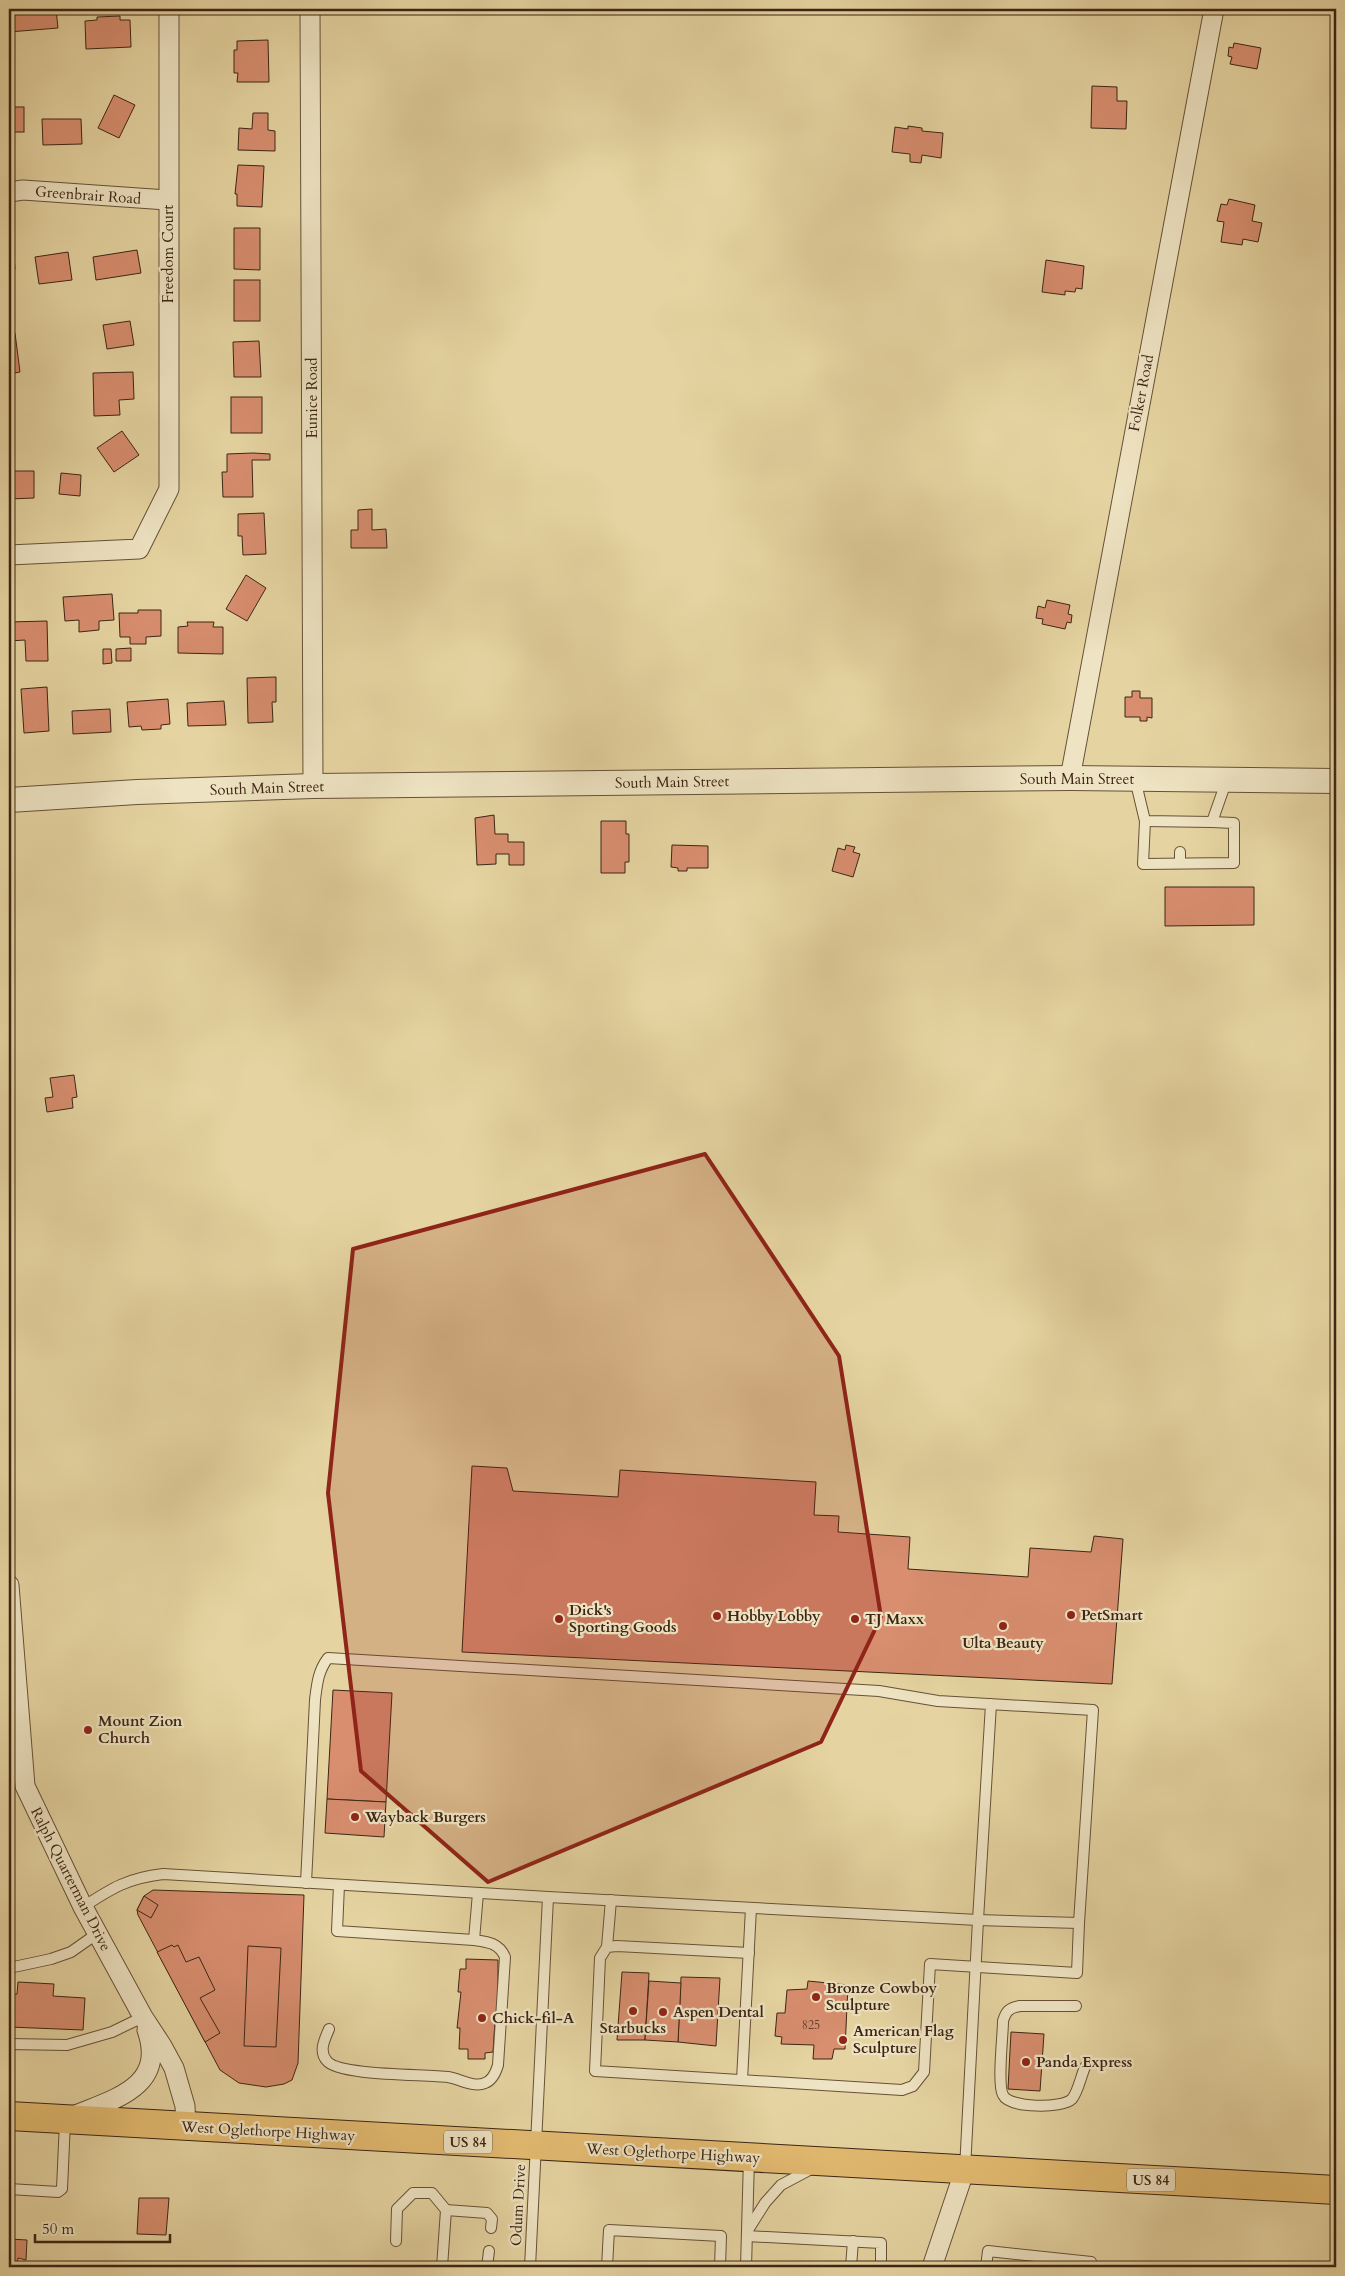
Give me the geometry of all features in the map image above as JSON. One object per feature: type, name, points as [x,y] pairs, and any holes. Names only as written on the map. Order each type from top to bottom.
[{"type":"highway","name":"West Oglethorpe Highway","points":[[9,2116],[1336,2190]]},
{"type":"street","name":"Freedom Court","points":[[9,555],[139,549],[169,489],[167,200],[169,9]]},
{"type":"street","name":"Eunice Road","points":[[310,9],[313,786]]},
{"type":"street","name":"Folker Road","points":[[1070,778],[1214,9]]},
{"type":"street","name":"Greenbrair Road","points":[[9,192],[23,190],[167,200]]},
{"type":"street","name":"South Main Street","points":[[9,800],[137,792],[313,786],[1070,778],[1226,782],[1336,781]]},
{"type":"street","name":"Ralph Quarterman Drive","points":[[9,1585],[25,1786],[83,1907],[143,2017],[174,2068],[184,2106],[186,2126]]},
{"type":"street","name":"Ralph Quarterman Drive","points":[[65,2119],[127,2093],[147,2074],[152,2058],[152,2045],[143,2017]]},
{"type":"street","points":[[932,2267],[965,2169]]},
{"type":"lane","points":[[1135,780],[1145,821],[1143,864],[1234,863],[1234,823],[1212,822],[1181,827],[1145,821]]},
{"type":"lane","points":[[1212,822],[1226,782]]},
{"type":"lane","points":[[1180,852],[1180,863]]},
{"type":"lane","points":[[306,1882],[317,1679],[322,1666],[328,1658],[880,1691],[938,1701],[1093,1710],[1077,1972],[930,1964],[924,2072],[913,2086],[902,2090],[595,2071],[600,1958],[607,1948],[611,1900]]},
{"type":"lane","points":[[965,2169],[991,1704]]},
{"type":"lane","points":[[83,1907],[115,1886],[131,1879],[163,1874],[751,1908],[978,1920],[1079,1923]]},
{"type":"lane","points":[[329,2029],[322,2045],[323,2054],[326,2061],[343,2070],[449,2077],[479,2085],[487,2083],[495,2074],[498,2065],[505,1957],[502,1949],[497,1945],[474,1940],[337,1931],[339,1885]]},
{"type":"lane","points":[[474,1940],[478,1892]]},
{"type":"lane","name":"Odum Drive","points":[[530,2267],[548,1897]]},
{"type":"lane","points":[[742,2080],[751,1908]]},
{"type":"lane","points":[[9,1968],[51,1959],[70,1952],[98,1933]]},
{"type":"lane","points":[[607,1948],[617,1946],[749,1953]]},
{"type":"lane","points":[[1076,2006],[1020,2006],[1011,2008],[1006,2012],[1002,2039],[1002,2095],[1008,2101],[1017,2104],[1056,2106],[1066,2103],[1073,2098],[1085,2067]]},
{"type":"lane","points":[[9,2044],[67,2045],[112,2032],[143,2017]]},
{"type":"lane","points":[[9,2189],[58,2192],[62,2189],[65,2119]]},
{"type":"lane","points":[[746,2267],[750,2157]]},
{"type":"lane","points":[[747,2234],[765,2203],[781,2185],[826,2162]]},
{"type":"lane","points":[[396,2241],[397,2210],[413,2192],[432,2193],[446,2210],[442,2267]]},
{"type":"lane","points":[[446,2210],[487,2213],[492,2219],[491,2228]]},
{"type":"lane","points":[[607,2267],[609,2230],[722,2236],[720,2267]]},
{"type":"lane","points":[[747,2234],[882,2243],[881,2267]]},
{"type":"lane","points":[[852,2267],[853,2241]]},
{"type":"lane","points":[[487,2267],[489,2250]]},
{"type":"lane","points":[[986,2267],[988,2251],[1091,2262],[1091,2267]]},
{"type":"highlighted area","points":[[705,1154],[839,1356],[881,1617],[821,1742],[488,1882],[361,1771],[328,1493],[353,1249]]},
{"type":"building","points":[[9,9],[56,9],[58,28],[9,32]]},
{"type":"building","points":[[120,16],[120,20],[130,20],[131,47],[86,49],[85,21],[97,20],[97,17]]},
{"type":"building","points":[[268,40],[269,82],[237,82],[238,73],[234,73],[234,50],[237,50],[237,41]]},
{"type":"building","points":[[1234,43],[1261,48],[1257,69],[1230,64],[1232,57],[1228,56],[1229,47],[1233,48]]},
{"type":"building","points":[[1092,86],[1117,87],[1117,101],[1127,101],[1126,129],[1091,128]]},
{"type":"building","points":[[114,95],[135,105],[119,138],[98,128]]},
{"type":"building","points":[[9,107],[24,107],[24,132],[9,132]]},
{"type":"building","points":[[253,113],[268,113],[268,130],[275,131],[275,151],[238,150],[239,128],[252,129]]},
{"type":"building","points":[[42,119],[81,119],[82,144],[43,145]]},
{"type":"building","points":[[908,126],[922,128],[922,131],[943,133],[941,158],[922,155],[921,163],[910,162],[910,154],[892,152],[895,127],[908,129]]},
{"type":"building","points":[[238,165],[264,166],[262,207],[237,206],[237,194],[235,194]]},
{"type":"building","points":[[1229,199],[1255,205],[1252,221],[1262,223],[1258,242],[1243,239],[1242,245],[1221,242],[1224,222],[1217,221],[1221,204],[1227,205]]},
{"type":"building","points":[[234,228],[260,228],[260,270],[234,269]]},
{"type":"building","points":[[13,248],[15,269],[10,269],[13,292],[9,292],[9,249]]},
{"type":"building","points":[[137,250],[141,273],[96,280],[93,257]]},
{"type":"building","points":[[68,252],[72,280],[39,284],[35,257]]},
{"type":"building","points":[[1046,260],[1084,266],[1082,289],[1076,288],[1075,292],[1065,291],[1065,295],[1042,292]]},
{"type":"building","points":[[234,280],[260,280],[260,321],[234,321]]},
{"type":"building","points":[[130,321],[134,345],[107,349],[103,325]]},
{"type":"building","points":[[15,333],[20,372],[9,374],[9,334]]},
{"type":"building","points":[[259,341],[261,377],[234,377],[233,342]]},
{"type":"building","points":[[133,372],[134,399],[119,400],[120,415],[94,416],[93,373]]},
{"type":"building","points":[[231,397],[262,397],[262,433],[231,433]]},
{"type":"building","points":[[122,431],[139,455],[114,472],[97,448]]},
{"type":"building","points":[[227,454],[270,454],[270,460],[252,460],[253,497],[223,497],[222,472],[227,472]]},
{"type":"building","points":[[9,471],[34,471],[34,498],[9,499]]},
{"type":"building","points":[[61,473],[81,475],[80,496],[59,494]]},
{"type":"building","points":[[372,509],[372,530],[386,529],[387,548],[351,548],[351,530],[358,530],[358,510]]},
{"type":"building","points":[[264,513],[266,554],[243,555],[242,536],[238,536],[238,514]]},
{"type":"building","points":[[246,575],[266,588],[247,621],[226,609]]},
{"type":"building","points":[[112,594],[114,620],[99,621],[99,630],[79,632],[79,620],[65,621],[63,597]]},
{"type":"building","points":[[1047,600],[1070,605],[1068,614],[1072,615],[1071,623],[1067,622],[1065,629],[1042,624],[1043,619],[1036,618],[1038,606],[1045,608]]},
{"type":"building","points":[[138,610],[161,610],[161,636],[146,637],[146,644],[130,644],[130,637],[120,637],[119,613],[138,613]]},
{"type":"building","points":[[47,621],[48,661],[26,661],[25,640],[9,641],[9,622]]},
{"type":"building","points":[[187,622],[214,622],[213,627],[223,627],[223,654],[178,653],[178,627],[188,626]]},
{"type":"building","points":[[131,648],[131,661],[116,661],[116,649]]},
{"type":"building","points":[[103,649],[111,649],[112,663],[103,664]]},
{"type":"building","points":[[276,677],[276,702],[272,702],[273,722],[248,723],[247,678]]},
{"type":"building","points":[[47,687],[49,731],[24,733],[21,689]]},
{"type":"building","points":[[1132,691],[1140,691],[1140,698],[1152,698],[1152,718],[1147,717],[1147,721],[1140,721],[1140,717],[1125,717],[1125,697],[1132,697]]},
{"type":"building","points":[[168,699],[170,724],[161,725],[161,729],[142,730],[141,726],[129,727],[127,702]]},
{"type":"building","points":[[224,701],[226,725],[188,726],[187,703]]},
{"type":"building","points":[[110,709],[111,732],[73,734],[72,711]]},
{"type":"building","points":[[494,815],[495,834],[508,834],[508,842],[524,842],[524,865],[509,865],[509,854],[496,854],[496,864],[477,865],[475,818]]},
{"type":"building","points":[[601,821],[626,821],[626,834],[629,834],[629,862],[625,862],[625,873],[601,873]]},
{"type":"building","points":[[672,845],[708,846],[708,868],[687,868],[687,871],[678,871],[678,868],[671,867]]},
{"type":"building","points":[[846,845],[855,847],[853,852],[860,854],[853,877],[832,871],[838,848],[845,850]]},
{"type":"building","points":[[1165,887],[1254,887],[1254,925],[1165,926]]},
{"type":"building","points":[[74,1075],[77,1097],[72,1098],[73,1108],[47,1112],[45,1098],[53,1097],[50,1078]]},
{"type":"building","points":[[472,1466],[507,1468],[513,1491],[618,1497],[620,1470],[816,1482],[814,1515],[839,1516],[838,1532],[910,1537],[908,1569],[1028,1577],[1030,1548],[1091,1552],[1094,1536],[1123,1539],[1112,1684],[462,1652]]},
{"type":"building","points":[[333,1690],[392,1693],[386,1802],[327,1799]]},
{"type":"building","name":"Wayback Burgers","points":[[327,1799],[386,1802],[384,1837],[325,1833]]},
{"type":"building","points":[[153,1890],[304,1895],[298,2063],[292,2080],[284,2084],[266,2087],[239,2083],[220,2070],[138,1915],[137,1910],[144,1896]]},
{"type":"building","points":[[144,1896],[158,1905],[151,1918],[137,1910]]},
{"type":"building","points":[[172,1945],[174,1947],[178,1945],[186,1962],[199,1957],[215,1990],[200,1998],[220,2033],[205,2042],[157,1952]]},
{"type":"building","points":[[248,1946],[281,1948],[276,2047],[244,2046]]},
{"type":"building","points":[[466,1959],[498,1960],[498,2021],[495,2021],[493,2052],[485,2053],[485,2059],[468,2059],[468,2049],[459,2049],[460,2028],[457,2028],[461,1992],[458,1992],[460,1969],[466,1969]]},
{"type":"building","name":"Starbucks","points":[[622,1972],[649,1973],[645,2040],[617,2040]]},
{"type":"building","points":[[681,1977],[720,1978],[716,2046],[678,2042]]},
{"type":"building","name":"Aspen Dental","points":[[649,1981],[681,1983],[678,2042],[645,2040]]},
{"type":"building","points":[[808,1981],[848,1985],[845,2049],[834,2049],[832,2059],[813,2059],[814,2045],[781,2044],[782,2037],[775,2036],[777,2013],[785,2013],[787,1990],[807,1989]]},
{"type":"building","points":[[18,1982],[54,1984],[53,1996],[85,1998],[83,2030],[9,2027],[9,1994],[17,1994]]},
{"type":"building","name":"Panda Express","points":[[1011,2032],[1044,2034],[1040,2091],[1008,2089]]},
{"type":"building","points":[[139,2198],[169,2198],[166,2235],[137,2234]]},
{"type":"building","points":[[9,2239],[27,2240],[26,2260],[18,2258],[17,2267],[9,2267]]},
{"type":"building","points":[[618,2263],[662,2265],[662,2267],[618,2267]]},
{"type":"place","name":"PetSmart","points":[[1071,1615]]},
{"type":"place","name":"Hobby Lobby","points":[[717,1616]]},
{"type":"place","name":"Dick's Sporting Goods","points":[[559,1619]]},
{"type":"place","name":"TJ Maxx","points":[[855,1619]]},
{"type":"place","name":"Ulta Beauty","points":[[1003,1626]]},
{"type":"place","name":"Mount Zion Church","points":[[88,1730]]},
{"type":"place","name":"Wayback Burgers","points":[[355,1817]]},
{"type":"place","name":"Bronze Cowboy Sculpture","points":[[816,1997]]},
{"type":"place","name":"Starbucks","points":[[633,2011]]},
{"type":"place","name":"Aspen Dental","points":[[663,2012]]},
{"type":"place","name":"Chick-fil-A","points":[[482,2018]]},
{"type":"place","name":"American Flag Sculpture","points":[[843,2040]]},
{"type":"place","name":"Panda Express","points":[[1026,2062]]}]
